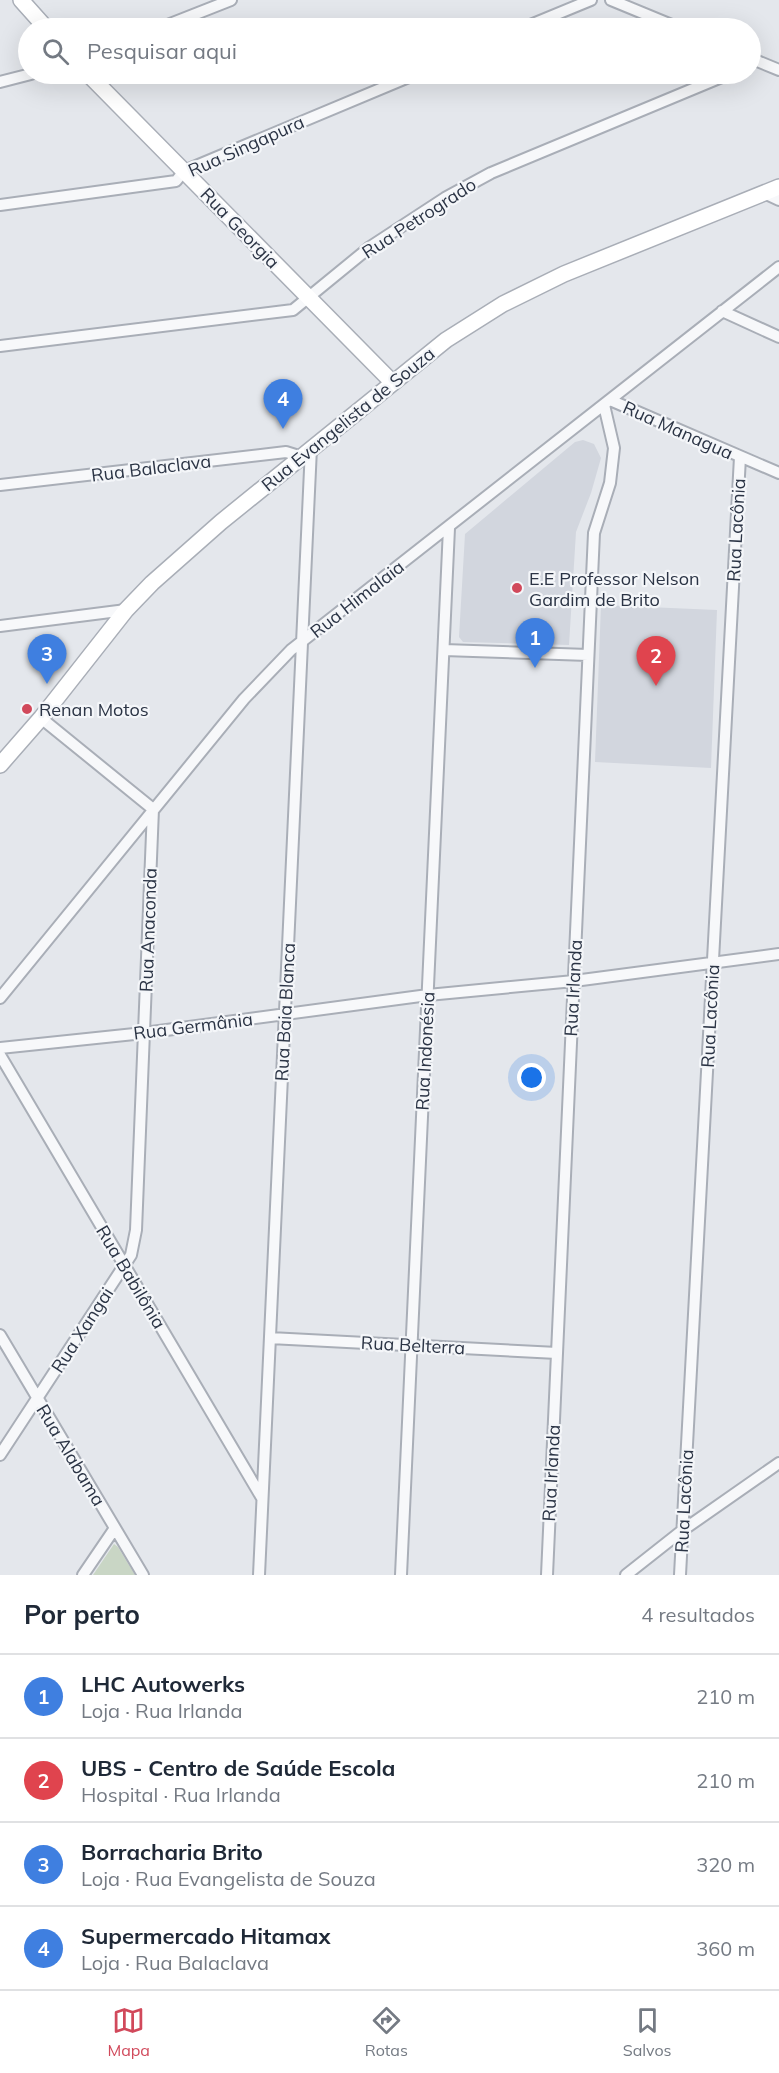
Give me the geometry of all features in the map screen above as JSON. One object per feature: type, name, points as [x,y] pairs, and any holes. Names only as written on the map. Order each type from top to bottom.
[{"type":"main road","points":[[12,0],[33,15]]},
{"type":"main road","points":[[21,0],[36,18]]},
{"type":"main road","name":"Rua Georgia","points":[[98,84],[393,383]]},
{"type":"main road","name":"Rua Evangelista de Souza","points":[[0,765],[41,718],[126,610],[178,558],[446,340],[512,299],[564,274],[779,187]]},
{"type":"street","points":[[185,18],[231,0]]},
{"type":"street","points":[[547,18],[591,0]]},
{"type":"street","points":[[611,0],[655,18]]},
{"type":"street","points":[[761,63],[779,70]]},
{"type":"street","points":[[0,82],[18,77]]},
{"type":"street","name":"Rua Singapura","points":[[0,205],[176,182],[184,171],[392,84]]},
{"type":"street","name":"Rua Petrogrado","points":[[0,346],[293,310],[382,238],[491,173],[705,84]]},
{"type":"street","points":[[764,193],[779,200]]},
{"type":"street","name":"Rua Himalaia","points":[[0,998],[244,699],[302,641],[779,267]]},
{"type":"street","points":[[722,312],[779,337]]},
{"type":"street","name":"Rua Managua","points":[[607,402],[779,473]]},
{"type":"street","name":"Rua Irlanda","points":[[547,1575],[594,533],[610,483],[614,448],[607,402]]},
{"type":"street","name":"Rua Balaclava","points":[[0,485],[286,452],[307,453]]},
{"type":"street","name":"Rua Baia Blanca","points":[[259,1575],[302,641],[307,453]]},
{"type":"street","name":"Rua Lacônia","points":[[680,1575],[740,456]]},
{"type":"street","name":"Rua Indonésia","points":[[401,1575],[449,528]]},
{"type":"street","points":[[0,626],[126,610]]},
{"type":"street","points":[[444,650],[588,655]]},
{"type":"street","points":[[41,718],[153,809]]},
{"type":"street","name":"Rua Anaconda","points":[[124,1265],[133,1248],[136,1230],[153,809]]},
{"type":"street","name":"Rua Germânia","points":[[0,1048],[285,1015],[428,995],[574,981],[779,954]]},
{"type":"street","name":"Rua Babilônia","points":[[0,1055],[262,1498]]},
{"type":"street","name":"Rua Xangai","points":[[0,1455],[124,1265]]},
{"type":"street","name":"Rua Alabama","points":[[0,1335],[143,1575]]},
{"type":"street","name":"Rua Belterra","points":[[270,1338],[557,1353]]},
{"type":"street","points":[[626,1575],[683,1530],[779,1463]]},
{"type":"street","points":[[84,1575],[115,1528]]},
{"type":"shaded area","name":"E.E Professor Nelson Gardim de Brito","points":[[583,440],[594,444],[601,458],[576,532],[569,645],[463,642],[459,637],[465,534],[575,442]]},
{"type":"shaded area","points":[[601,605],[717,610],[711,768],[595,762]]},
{"type":"green space","points":[[114,1544],[135,1575],[93,1575]]},
{"type":"place","name":"Supermercado Hitamax","points":[[283,429]]},
{"type":"place","name":"E.E Professor Nelson Gardim de Brito","points":[[517,588]]},
{"type":"place","name":"LHC Autowerks","points":[[535,668]]},
{"type":"place","name":"Borracharia Brito","points":[[47,684]]},
{"type":"place","name":"UBS - Centro de Saúde Escola","points":[[656,686]]},
{"type":"place","name":"Renan Motos","points":[[27,709]]}]
